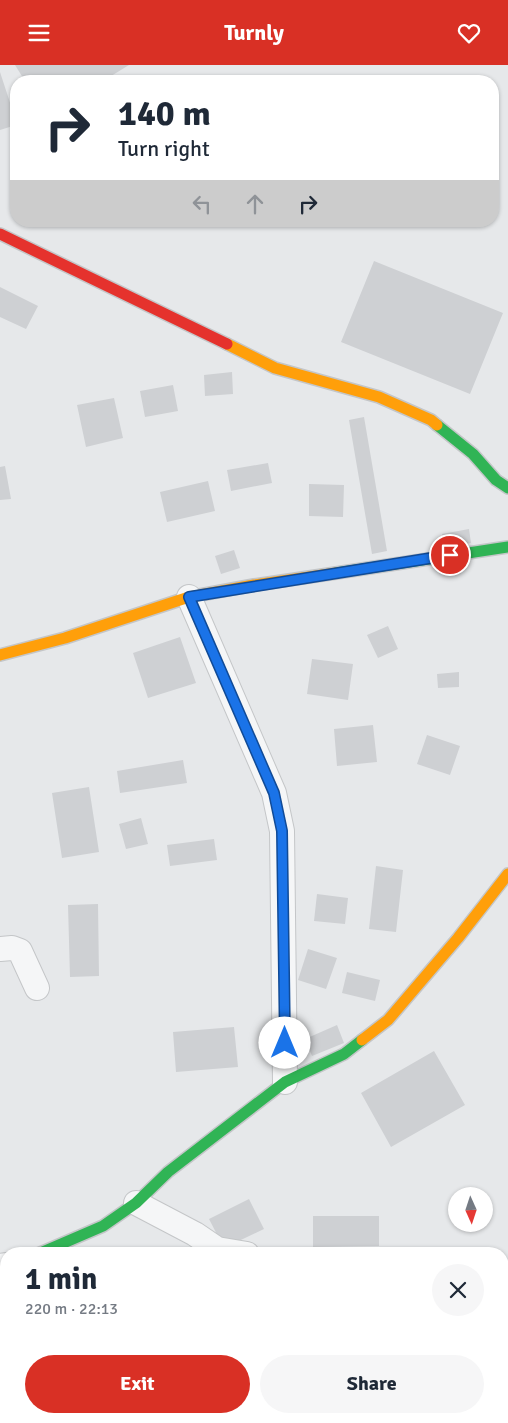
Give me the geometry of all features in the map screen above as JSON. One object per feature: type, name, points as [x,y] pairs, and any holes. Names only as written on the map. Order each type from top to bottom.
[{"type":"street","points":[[0,234],[275,368],[380,397],[431,420],[474,454],[496,480],[508,488]]},
{"type":"street","points":[[0,655],[65,638],[189,597],[254,585],[508,547]]},
{"type":"street","points":[[189,597],[274,793],[282,831],[285,1082]]},
{"type":"street","points":[[56,1247],[103,1226],[136,1203],[168,1173],[285,1082],[344,1054],[388,1020],[458,938],[508,875]]},
{"type":"street","points":[[0,949],[12,948],[20,951],[37,988]]},
{"type":"street","points":[[136,1203],[195,1234],[214,1247]]},
{"type":"building","points":[[15,65],[129,65],[113,75],[21,75]]},
{"type":"building","points":[[0,72],[10,103],[10,127],[0,130]]},
{"type":"building","points":[[374,261],[503,313],[470,394],[341,342]]},
{"type":"building","points":[[0,287],[38,306],[26,329],[0,317]]},
{"type":"building","points":[[232,372],[233,394],[205,396],[204,375]]},
{"type":"building","points":[[173,385],[178,411],[145,417],[140,391]]},
{"type":"building","points":[[114,398],[123,438],[86,447],[77,405]]},
{"type":"building","points":[[364,417],[387,551],[372,554],[349,420]]},
{"type":"building","points":[[268,463],[272,483],[231,491],[227,470]]},
{"type":"building","points":[[5,466],[11,499],[0,500],[0,467]]},
{"type":"building","points":[[208,481],[215,511],[167,522],[160,492]]},
{"type":"building","points":[[309,484],[344,485],[343,517],[309,516]]},
{"type":"building","points":[[469,529],[471,543],[444,548],[442,534]]},
{"type":"building","points":[[234,550],[240,568],[221,574],[215,556]]},
{"type":"building","points":[[388,626],[398,649],[378,658],[367,635]]},
{"type":"building","points":[[180,637],[196,683],[148,698],[133,653]]},
{"type":"building","points":[[312,659],[353,664],[348,700],[307,694]]},
{"type":"building","points":[[459,672],[459,687],[438,688],[437,674]]},
{"type":"building","points":[[373,725],[377,762],[337,766],[334,729]]},
{"type":"building","points":[[427,735],[460,746],[450,775],[417,764]]},
{"type":"building","points":[[183,760],[187,783],[120,793],[117,771]]},
{"type":"building","points":[[89,787],[99,852],[62,858],[52,793]]},
{"type":"building","points":[[141,818],[148,844],[126,849],[119,824]]},
{"type":"building","points":[[214,839],[217,860],[170,866],[167,845]]},
{"type":"building","points":[[376,866],[403,870],[396,932],[369,929]]},
{"type":"building","points":[[317,894],[348,898],[345,924],[314,921]]},
{"type":"building","points":[[98,904],[99,976],[70,977],[68,905]]},
{"type":"building","points":[[308,949],[337,958],[326,989],[298,980]]},
{"type":"building","points":[[347,972],[380,980],[375,1001],[342,993]]},
{"type":"building","points":[[337,1025],[344,1043],[312,1056],[305,1039]]},
{"type":"building","points":[[234,1027],[238,1067],[176,1072],[173,1032]]},
{"type":"building","points":[[434,1051],[465,1105],[391,1147],[361,1093]]},
{"type":"building","points":[[249,1199],[264,1229],[223,1247],[209,1219]]},
{"type":"building","points":[[313,1216],[379,1216],[379,1246],[313,1247]]},
{"type":"traffic: fast","points":[[437,425],[473,454],[496,480],[508,488]]},
{"type":"traffic: fast","points":[[336,573],[508,547]]},
{"type":"traffic: fast","points":[[54,1247],[103,1226],[136,1203],[168,1172],[285,1082],[344,1054],[362,1040]]},
{"type":"traffic: slow","points":[[227,344],[275,368],[379,397],[431,420],[437,425]]},
{"type":"traffic: slow","points":[[0,655],[65,638],[189,597],[336,573]]},
{"type":"traffic: slow","points":[[362,1040],[388,1020],[458,938],[508,874]]},
{"type":"traffic: jam","points":[[0,234],[227,344]]},
{"type":"route","points":[[285,1043],[282,831],[274,793],[189,597],[254,585],[450,555]]}]
